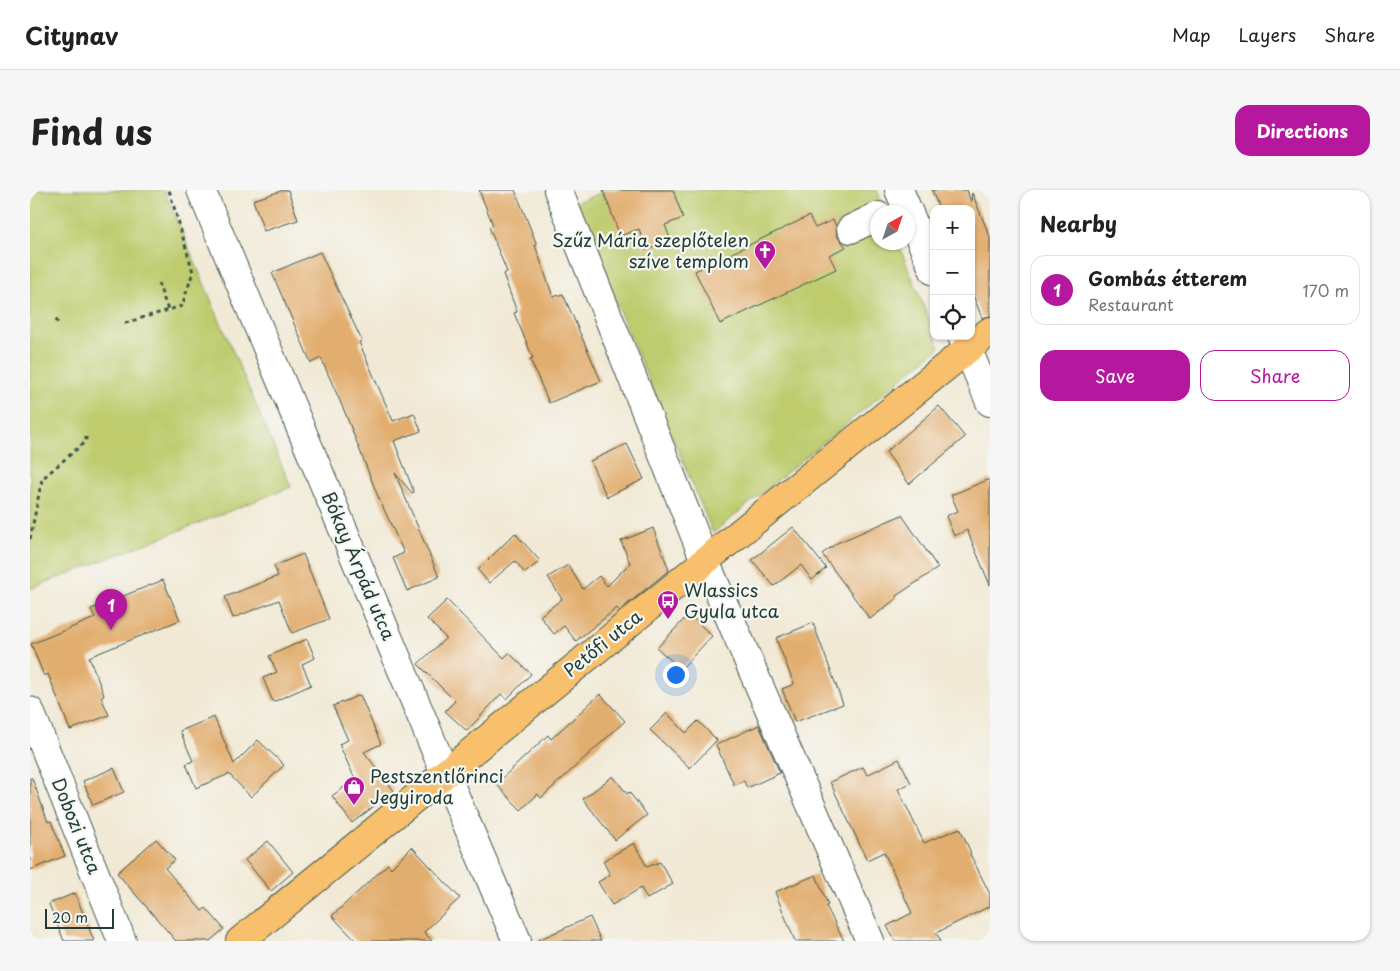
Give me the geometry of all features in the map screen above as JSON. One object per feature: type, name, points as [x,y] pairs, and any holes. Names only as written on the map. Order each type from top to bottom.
[{"type":"main road","name":"Petőfi utca","points":[[240,941],[705,560],[965,343],[990,331]]},
{"type":"street","name":"Bókay Árpád utca","points":[[201,190],[445,774],[517,941]]},
{"type":"street","points":[[558,190],[705,560],[870,941]]},
{"type":"street","points":[[896,202],[930,264]]},
{"type":"street","points":[[851,229],[870,220]]},
{"type":"street","points":[[965,343],[990,402]]},
{"type":"street","name":"Dobozi utca","points":[[30,711],[122,941]]},
{"type":"path","points":[[125,323],[182,306],[193,272],[168,190]]},
{"type":"path","points":[[158,283],[168,310]]},
{"type":"path","points":[[56,319],[58,324]]},
{"type":"path","points":[[30,539],[42,479],[86,441],[86,437]]},
{"type":"green space","points":[[30,190],[164,190],[291,487],[30,589]]},
{"type":"green space","points":[[609,190],[877,190],[883,205],[870,205],[870,250],[901,250],[930,322],[930,340],[937,340],[940,347],[713,533],[574,203]]},
{"type":"building","points":[[288,190],[298,220],[264,231],[253,200]]},
{"type":"building","points":[[479,190],[515,190],[537,245],[535,245],[553,297],[563,294],[601,381],[549,403],[530,359],[533,358],[514,313],[517,312],[503,274],[507,272],[489,227],[493,225]]},
{"type":"building","points":[[603,190],[673,190],[683,218],[665,225],[671,241],[646,250],[639,229],[620,236]]},
{"type":"building","points":[[932,190],[967,190],[971,202],[972,193],[990,237],[990,316],[982,318],[975,300],[975,205],[938,205]]},
{"type":"building","name":"Szűz Mária szeplőtelen szíve templom","points":[[809,216],[815,228],[833,220],[837,236],[846,247],[829,255],[836,269],[720,324],[695,271]]},
{"type":"building","points":[[320,252],[362,341],[359,342],[393,421],[414,413],[421,431],[394,441],[414,492],[412,493],[395,473],[439,577],[407,591],[393,558],[404,553],[377,494],[346,415],[321,358],[311,363],[272,273]]},
{"type":"building","points":[[939,406],[965,437],[909,484],[886,452]]},
{"type":"building","points":[[627,444],[644,479],[607,497],[590,461]]},
{"type":"building","points":[[990,479],[990,585],[967,530],[954,536],[946,516],[958,511],[951,495]]},
{"type":"building","points":[[902,515],[938,568],[896,596],[897,598],[870,619],[822,554],[837,543]]},
{"type":"building","points":[[793,527],[826,568],[812,580],[801,565],[774,586],[752,560]]},
{"type":"building","points":[[653,528],[669,570],[619,611],[617,608],[576,641],[564,626],[554,634],[540,616],[562,599],[548,577],[568,565],[583,589],[599,576],[607,586],[630,563],[621,541]]},
{"type":"building","points":[[515,533],[540,561],[525,573],[515,561],[489,583],[478,570]]},
{"type":"building","points":[[303,554],[329,619],[292,633],[279,600],[233,618],[225,597],[278,576],[274,566]]},
{"type":"building","points":[[163,580],[180,620],[89,657],[104,695],[101,697],[109,715],[70,730],[48,674],[44,676],[31,644],[95,618],[91,609]]},
{"type":"building","points":[[447,600],[504,658],[509,653],[531,674],[507,699],[501,694],[467,731],[445,711],[455,701],[418,664],[446,638],[427,619]]},
{"type":"building","points":[[689,614],[712,636],[681,669],[657,648]]},
{"type":"building","points":[[813,623],[843,704],[795,722],[782,689],[794,684],[776,638]]},
{"type":"building","points":[[307,639],[315,658],[302,664],[311,685],[273,702],[263,678],[277,672],[269,656]]},
{"type":"building","points":[[600,694],[625,721],[541,798],[538,794],[521,810],[496,784],[548,735],[551,739]]},
{"type":"building","points":[[360,695],[381,744],[364,752],[394,791],[352,823],[332,796],[355,779],[339,744],[348,740],[333,706]]},
{"type":"building","points":[[667,713],[686,733],[698,721],[717,740],[690,768],[650,730]]},
{"type":"building","points":[[214,717],[234,764],[258,740],[284,765],[251,797],[229,774],[196,788],[186,764],[193,761],[180,731]]},
{"type":"building","points":[[759,725],[780,773],[747,788],[744,781],[734,785],[716,745]]},
{"type":"building","points":[[899,759],[911,783],[898,789],[924,843],[960,828],[970,854],[990,894],[990,906],[936,933],[941,941],[895,941],[887,926],[912,913],[884,852],[867,860],[830,782],[863,767],[867,775]]},
{"type":"building","points":[[114,768],[124,792],[93,805],[83,781]]},
{"type":"building","points":[[613,776],[627,794],[629,792],[647,815],[615,840],[583,799]]},
{"type":"building","points":[[30,778],[32,778],[48,822],[51,821],[65,856],[30,870]]},
{"type":"building","points":[[156,839],[175,860],[165,868],[202,911],[206,908],[224,929],[210,941],[176,941],[117,873]]},
{"type":"building","points":[[268,841],[293,872],[271,891],[245,860]]},
{"type":"building","points":[[634,843],[647,867],[660,862],[673,884],[647,899],[641,888],[612,905],[598,882],[610,875],[603,861]]},
{"type":"building","points":[[412,847],[460,898],[424,932],[432,941],[356,941],[332,916],[388,864],[391,868]]},
{"type":"building","points":[[816,875],[828,905],[826,906],[844,941],[795,941],[775,892]]},
{"type":"building","points":[[75,893],[94,941],[64,941],[49,904]]},
{"type":"building","points":[[590,917],[601,941],[536,941]]},
{"type":"place","name":"Szűz Mária szeplőtelen szíve templom","points":[[765,270]]},
{"type":"place","name":"Wlassics Gyula utca","points":[[668,620]]},
{"type":"place","name":"Gombás étterem","points":[[111,630]]},
{"type":"place","name":"Pestszentlőrinci Jegyiroda","points":[[354,806]]}]
